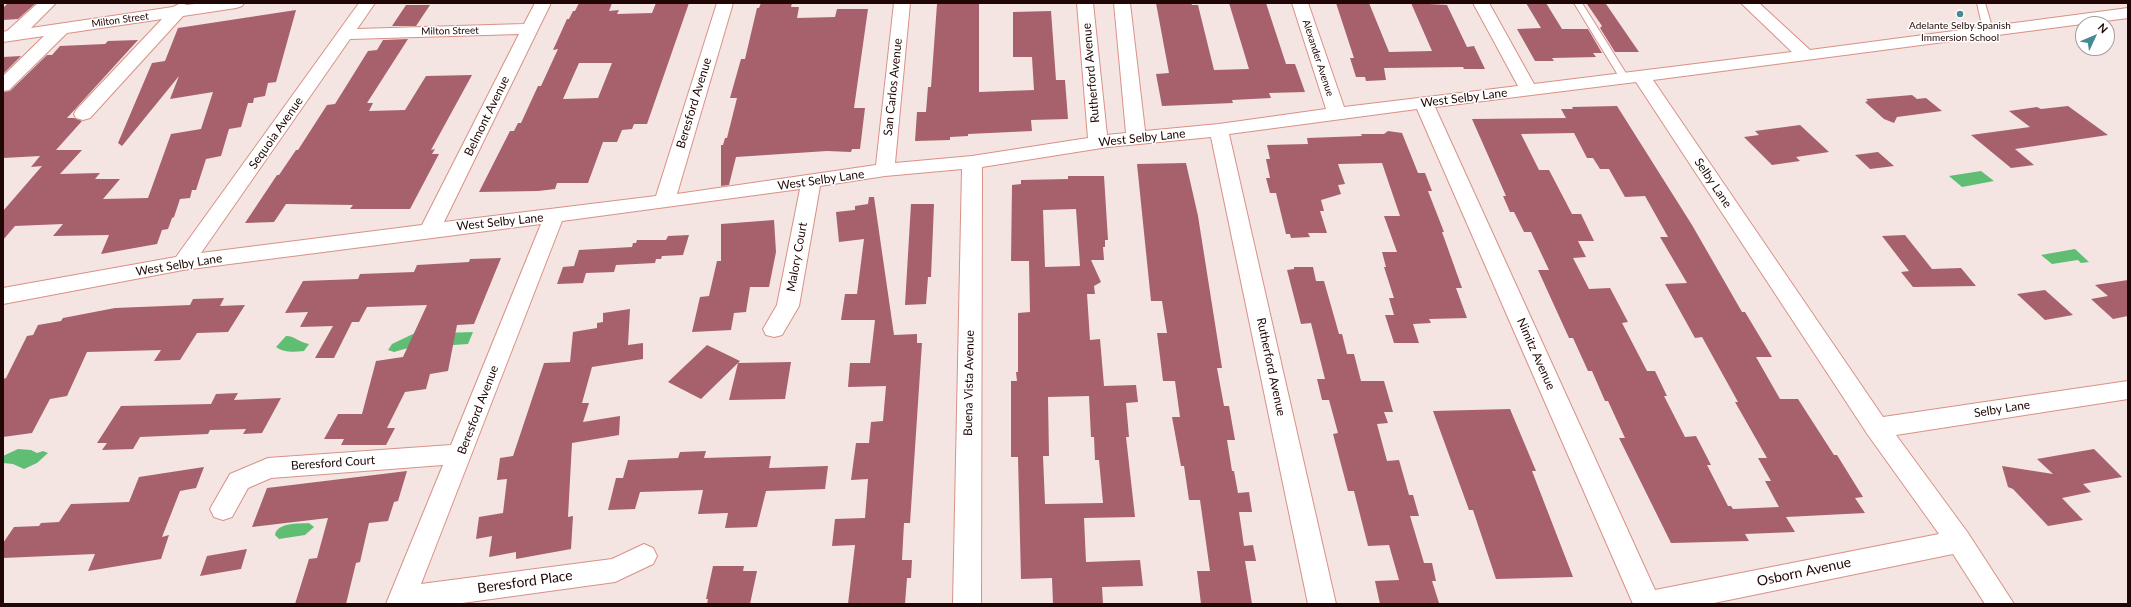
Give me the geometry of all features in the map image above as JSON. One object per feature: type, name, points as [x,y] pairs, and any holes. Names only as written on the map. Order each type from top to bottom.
[{"type":"street","points":[[8,37],[48,3]]},
{"type":"street","name":"Milton Street","points":[[8,37],[182,8],[236,3]]},
{"type":"street","name":"Sequoia Avenue","points":[[183,263],[367,3]]},
{"type":"street","name":"Belmont Avenue","points":[[430,230],[543,3]]},
{"type":"street","name":"Beresford Avenue","points":[[664,202],[725,3]]},
{"type":"street","name":"San Carlos Avenue","points":[[884,170],[902,3]]},
{"type":"street","name":"Rutherford Avenue","points":[[1085,3],[1096,129],[1099,143]]},
{"type":"street","points":[[1122,3],[1136,138]]},
{"type":"street","name":"Alexander Avenue","points":[[1300,3],[1337,113]]},
{"type":"street","points":[[1481,3],[1529,90]]},
{"type":"street","points":[[1749,3],[1806,56]]},
{"type":"street","points":[[83,114],[182,8]]},
{"type":"street","points":[[1632,77],[1806,56],[1988,30],[2128,13]]},
{"type":"street","points":[[3,86],[61,29]]},
{"type":"street","name":"Milton Street","points":[[346,34],[529,30]]},
{"type":"street","name":"West Selby Lane","points":[[10,294],[183,263],[430,230],[664,202],[884,170],[972,162],[1136,138],[1219,130],[1337,113],[1632,77]]},
{"type":"street","name":"Selby Lane","points":[[1632,77],[1877,428],[1959,541],[2000,604]]},
{"type":"street","name":"Nimitz Avenue","points":[[1424,103],[1648,604]]},
{"type":"street","name":"Rutherford Avenue","points":[[1219,130],[1322,604]]},
{"type":"street","name":"Buena Vista Avenue","points":[[967,604],[972,162]]},
{"type":"street","name":"Malory Court","points":[[774,329],[788,306],[810,181]]},
{"type":"street","name":"Beresford Avenue","points":[[402,601],[554,216]]},
{"type":"street","points":[[3,310],[10,294]]},
{"type":"street","name":"Selby Lane","points":[[1877,428],[2128,390]]},
{"type":"street","name":"Beresford Court","points":[[223,509],[239,481],[268,468],[461,454]]},
{"type":"street","name":"Osborn Avenue","points":[[1648,604],[1959,541]]},
{"type":"street","name":"Beresford Place","points":[[402,601],[615,570],[644,556]]},
{"type":"lane","points":[[1578,3],[1632,77]]},
{"type":"lane","points":[[1981,3],[1988,30]]},
{"type":"shaded area","points":[[1981,171],[1994,181],[1962,187],[1949,176]]},
{"type":"shaded area","points":[[2075,249],[2089,262],[2081,263],[2078,260],[2052,264],[2041,255]]},
{"type":"shaded area","points":[[473,332],[468,344],[438,346],[443,333]]},
{"type":"shaded area","points":[[415,333],[408,348],[394,352],[388,350],[392,344]]},
{"type":"shaded area","points":[[286,336],[309,344],[304,351],[293,352],[276,347]]},
{"type":"shaded area","points":[[18,449],[31,450],[37,453],[43,451],[48,453],[37,463],[24,469],[13,464],[3,463],[3,456]]},
{"type":"shaded area","points":[[309,523],[314,527],[305,535],[279,539],[275,535],[280,528],[289,524]]},
{"type":"building","points":[[8,3],[36,3],[18,19],[3,20],[3,8]]},
{"type":"building","points":[[579,3],[612,3],[609,11],[619,10],[617,14],[652,13],[656,3],[689,3],[647,124],[634,124],[632,129],[622,130],[617,142],[603,142],[588,183],[557,183],[555,189],[538,191],[479,192],[510,131],[514,131],[518,123],[521,123],[538,86],[541,86],[558,49],[553,50],[567,19],[569,19],[573,11],[575,11]],"holes":[[[579,63],[612,63],[598,98],[563,99]]]},
{"type":"building","points":[[761,3],[792,3],[791,7],[799,7],[797,18],[835,17],[837,9],[868,9],[854,108],[865,108],[860,149],[852,149],[851,152],[827,151],[736,157],[729,185],[721,186],[721,145],[723,145],[725,138],[727,138],[737,98],[730,98],[741,59],[745,59],[757,8],[759,8]]},
{"type":"building","points":[[979,3],[979,92],[1034,90],[1032,57],[1013,57],[1013,12],[1051,11],[1056,80],[1065,80],[1068,119],[1031,120],[1032,131],[968,134],[968,136],[950,137],[950,140],[915,141],[917,112],[926,112],[928,87],[931,87],[937,4]]},
{"type":"building","points":[[1156,3],[1191,3],[1192,5],[1198,5],[1214,70],[1249,69],[1229,3],[1266,3],[1286,64],[1295,64],[1305,92],[1269,93],[1271,98],[1232,100],[1233,103],[1162,106],[1156,74],[1169,73]]},
{"type":"building","points":[[1336,3],[1369,3],[1389,52],[1432,51],[1411,3],[1447,5],[1467,47],[1474,46],[1485,69],[1464,69],[1463,67],[1384,68],[1386,80],[1366,81],[1365,77],[1356,77],[1350,58],[1354,58]]},
{"type":"building","points":[[1526,3],[1546,3],[1562,29],[1588,29],[1602,53],[1593,53],[1596,57],[1552,58],[1554,61],[1535,61],[1517,29],[1541,28]]},
{"type":"building","points":[[1587,4],[1606,4],[1639,52],[1615,52],[1600,28],[1602,26]]},
{"type":"building","points":[[406,5],[430,5],[416,26],[392,26]]},
{"type":"building","points":[[296,10],[276,82],[268,83],[265,96],[254,98],[253,103],[248,103],[241,127],[229,129],[221,156],[206,159],[196,190],[192,190],[190,198],[180,199],[168,229],[162,230],[157,244],[101,254],[109,235],[53,236],[63,224],[15,226],[3,240],[3,211],[42,166],[31,167],[40,156],[3,158],[3,92],[10,91],[47,55],[52,55],[60,46],[105,44],[108,41],[138,40],[67,118],[74,118],[82,121],[56,150],[82,150],[60,174],[100,173],[95,179],[120,179],[103,199],[148,198],[171,134],[201,129],[213,92],[170,99],[179,76],[122,146],[118,143],[152,63],[165,61],[178,28]]},
{"type":"building","points":[[408,39],[367,103],[373,103],[369,111],[405,110],[426,76],[472,75],[431,150],[435,149],[432,154],[439,154],[410,209],[350,209],[353,205],[286,204],[274,222],[245,223],[277,175],[279,175],[296,150],[298,150],[327,105],[335,104],[368,51],[377,50],[383,40]]},
{"type":"building","points":[[21,56],[3,74],[3,57]]},
{"type":"building","points":[[1912,95],[1917,99],[1926,98],[1942,111],[1897,117],[1894,123],[1884,119],[1865,102],[1868,101],[1866,99]]},
{"type":"building","points":[[1617,106],[1692,225],[1742,312],[1745,312],[1772,357],[1756,357],[1780,399],[1798,399],[1834,455],[1837,455],[1863,497],[1855,498],[1865,513],[1786,517],[1795,532],[1745,534],[1749,541],[1671,543],[1619,438],[1625,438],[1608,401],[1605,401],[1592,371],[1588,371],[1573,338],[1569,338],[1538,270],[1549,270],[1531,232],[1524,232],[1514,212],[1510,212],[1503,196],[1506,196],[1472,119],[1566,118],[1561,109],[1573,109],[1572,107]],"holes":[[[1574,133],[1587,158],[1593,158],[1600,169],[1609,169],[1625,197],[1645,196],[1668,237],[1660,237],[1687,283],[1665,284],[1695,338],[1702,337],[1738,402],[1735,402],[1767,458],[1758,458],[1771,481],[1765,481],[1779,507],[1733,509],[1731,506],[1728,506],[1707,465],[1711,465],[1696,436],[1685,437],[1664,396],[1667,396],[1655,371],[1647,371],[1622,323],[1628,322],[1610,288],[1589,289],[1573,258],[1586,257],[1578,241],[1594,241],[1581,214],[1572,214],[1549,170],[1539,170],[1521,134]]]},
{"type":"building","points":[[2068,106],[2108,135],[2015,149],[2034,165],[2011,168],[1971,135],[2030,127],[2009,111],[2037,107],[2041,109]]},
{"type":"building","points":[[1800,125],[1829,152],[1796,157],[1800,161],[1772,165],[1744,137],[1759,135],[1755,131]]},
{"type":"building","points":[[1388,131],[1402,133],[1418,173],[1425,173],[1432,191],[1428,191],[1444,232],[1442,232],[1462,288],[1456,288],[1467,318],[1429,319],[1431,323],[1413,324],[1419,343],[1394,343],[1385,315],[1394,315],[1389,298],[1394,298],[1384,267],[1386,267],[1382,252],[1397,252],[1384,216],[1400,216],[1382,163],[1338,164],[1345,184],[1338,185],[1341,194],[1321,200],[1324,211],[1320,211],[1327,233],[1308,233],[1310,237],[1291,238],[1290,234],[1286,234],[1276,193],[1270,193],[1266,178],[1270,178],[1266,159],[1270,159],[1267,145],[1308,144],[1307,138],[1362,136],[1361,134],[1384,134]]},
{"type":"building","points":[[1878,152],[1894,166],[1870,169],[1855,155]]},
{"type":"building","points":[[1186,163],[1198,216],[1222,368],[1217,368],[1224,406],[1229,406],[1235,440],[1227,440],[1232,471],[1234,471],[1238,493],[1249,492],[1252,512],[1239,512],[1244,546],[1253,545],[1256,561],[1245,561],[1252,604],[1201,604],[1197,571],[1210,571],[1200,500],[1189,500],[1184,466],[1181,466],[1172,417],[1180,417],[1175,381],[1163,381],[1157,333],[1167,333],[1162,301],[1151,301],[1137,164]]},
{"type":"building","points":[[1068,176],[1104,176],[1108,240],[1105,240],[1105,247],[1103,247],[1104,260],[1091,260],[1101,282],[1094,286],[1095,294],[1087,294],[1090,340],[1100,339],[1104,386],[1136,385],[1138,402],[1126,403],[1129,437],[1126,437],[1135,517],[1084,518],[1086,562],[1140,560],[1143,586],[1102,587],[1103,604],[1053,604],[1052,578],[1021,579],[1018,457],[1011,457],[1011,381],[1017,381],[1016,372],[1018,372],[1018,313],[1030,312],[1029,261],[1011,261],[1012,185],[1021,184],[1021,180],[1068,179]],"holes":[[[1076,209],[1080,266],[1045,267],[1043,210]],[[1089,396],[1091,437],[1094,437],[1095,460],[1099,460],[1103,503],[1045,504],[1043,456],[1049,456],[1048,397]]]},
{"type":"building","points":[[869,197],[874,197],[894,335],[917,334],[917,343],[922,343],[910,523],[904,523],[902,560],[912,560],[911,578],[907,578],[905,604],[848,604],[855,545],[832,546],[835,519],[865,518],[868,479],[851,480],[856,443],[869,443],[871,422],[883,421],[886,386],[848,387],[850,363],[870,363],[875,320],[841,320],[845,294],[857,294],[864,239],[839,242],[836,212],[855,210],[855,206],[868,204]]},
{"type":"building","points":[[911,204],[934,204],[931,277],[928,277],[926,304],[905,305]]},
{"type":"building","points":[[774,220],[776,252],[769,287],[750,287],[746,312],[734,313],[731,330],[692,332],[700,297],[709,296],[717,261],[721,261],[721,224]]},
{"type":"building","points":[[689,235],[683,255],[662,256],[661,259],[656,259],[655,263],[616,265],[614,272],[586,273],[583,283],[557,284],[563,267],[574,266],[579,250],[632,247],[633,243],[636,243],[637,240],[666,240],[668,236]]},
{"type":"building","points":[[1905,235],[1932,269],[1961,268],[1976,286],[1913,287],[1901,272],[1909,271],[1882,236]]},
{"type":"building","points":[[501,258],[474,324],[457,325],[448,371],[430,374],[426,389],[405,392],[387,428],[395,428],[386,445],[341,445],[344,439],[324,439],[338,414],[362,414],[376,361],[403,357],[427,305],[367,307],[359,322],[352,322],[334,358],[315,358],[333,326],[300,327],[308,312],[285,313],[303,281],[358,279],[360,274],[414,272],[417,265],[469,262],[470,259]]},
{"type":"building","points":[[1294,267],[1313,267],[1316,281],[1324,281],[1339,334],[1342,334],[1347,354],[1354,354],[1361,381],[1384,381],[1393,412],[1384,412],[1388,423],[1377,424],[1387,461],[1399,460],[1409,495],[1413,495],[1419,516],[1410,516],[1424,563],[1432,563],[1436,581],[1432,581],[1439,603],[1380,604],[1375,581],[1399,580],[1389,545],[1368,546],[1354,491],[1348,491],[1333,434],[1338,433],[1329,400],[1322,400],[1317,379],[1325,379],[1311,323],[1301,324],[1287,270],[1294,269]]},
{"type":"building","points":[[2128,280],[2128,316],[2113,319],[2091,299],[2108,296],[2095,285]]},
{"type":"building","points":[[2045,290],[2073,315],[2045,320],[2017,294]]},
{"type":"building","points":[[224,298],[220,306],[245,305],[228,332],[197,333],[180,360],[154,361],[161,350],[87,352],[67,396],[50,399],[32,433],[3,437],[3,379],[6,378],[27,336],[33,335],[38,325],[61,321],[63,318],[115,308],[190,305],[193,299]]},
{"type":"building","points":[[630,309],[628,345],[643,343],[643,359],[592,367],[582,403],[589,403],[583,422],[620,416],[619,435],[572,443],[568,517],[573,516],[571,549],[516,559],[516,552],[489,557],[492,536],[476,539],[479,517],[503,513],[507,479],[497,480],[500,458],[513,456],[544,363],[570,362],[573,332],[597,328],[597,323],[603,322],[603,313]]},
{"type":"building","points":[[707,345],[740,361],[701,399],[668,382]]},
{"type":"building","points":[[791,362],[785,399],[729,400],[738,363]]},
{"type":"building","points":[[238,393],[234,400],[281,398],[262,433],[243,434],[246,429],[210,430],[208,434],[140,437],[133,449],[102,450],[107,443],[97,443],[121,406],[211,404],[216,394]]},
{"type":"building","points":[[1510,409],[1536,471],[1532,471],[1573,577],[1496,579],[1473,510],[1469,510],[1433,411]]},
{"type":"building","points":[[2094,449],[2122,477],[2083,484],[2091,492],[2062,498],[2083,520],[2048,526],[2013,489],[2008,487],[2002,466],[2053,474],[2037,459]]},
{"type":"building","points":[[706,451],[704,458],[771,456],[769,468],[828,466],[825,489],[766,491],[757,527],[725,528],[728,513],[698,514],[703,490],[640,492],[635,509],[608,510],[616,478],[623,478],[628,460],[678,458],[680,452]]},
{"type":"building","points":[[204,467],[196,488],[180,491],[162,537],[169,535],[161,559],[88,571],[95,554],[3,558],[3,543],[14,527],[39,526],[41,523],[59,522],[71,504],[129,502],[139,477]]},
{"type":"building","points":[[407,471],[398,501],[394,502],[388,521],[369,523],[360,562],[356,563],[346,604],[295,604],[309,559],[317,558],[328,518],[252,527],[267,488]]},
{"type":"building","points":[[247,549],[241,569],[200,576],[207,556]]},
{"type":"building","points":[[713,566],[744,566],[743,571],[757,571],[750,604],[707,604],[708,599],[706,599]]},
{"type":"place","name":"Adelante Selby Spanish Immersion School","points":[[1960,14]]}]
